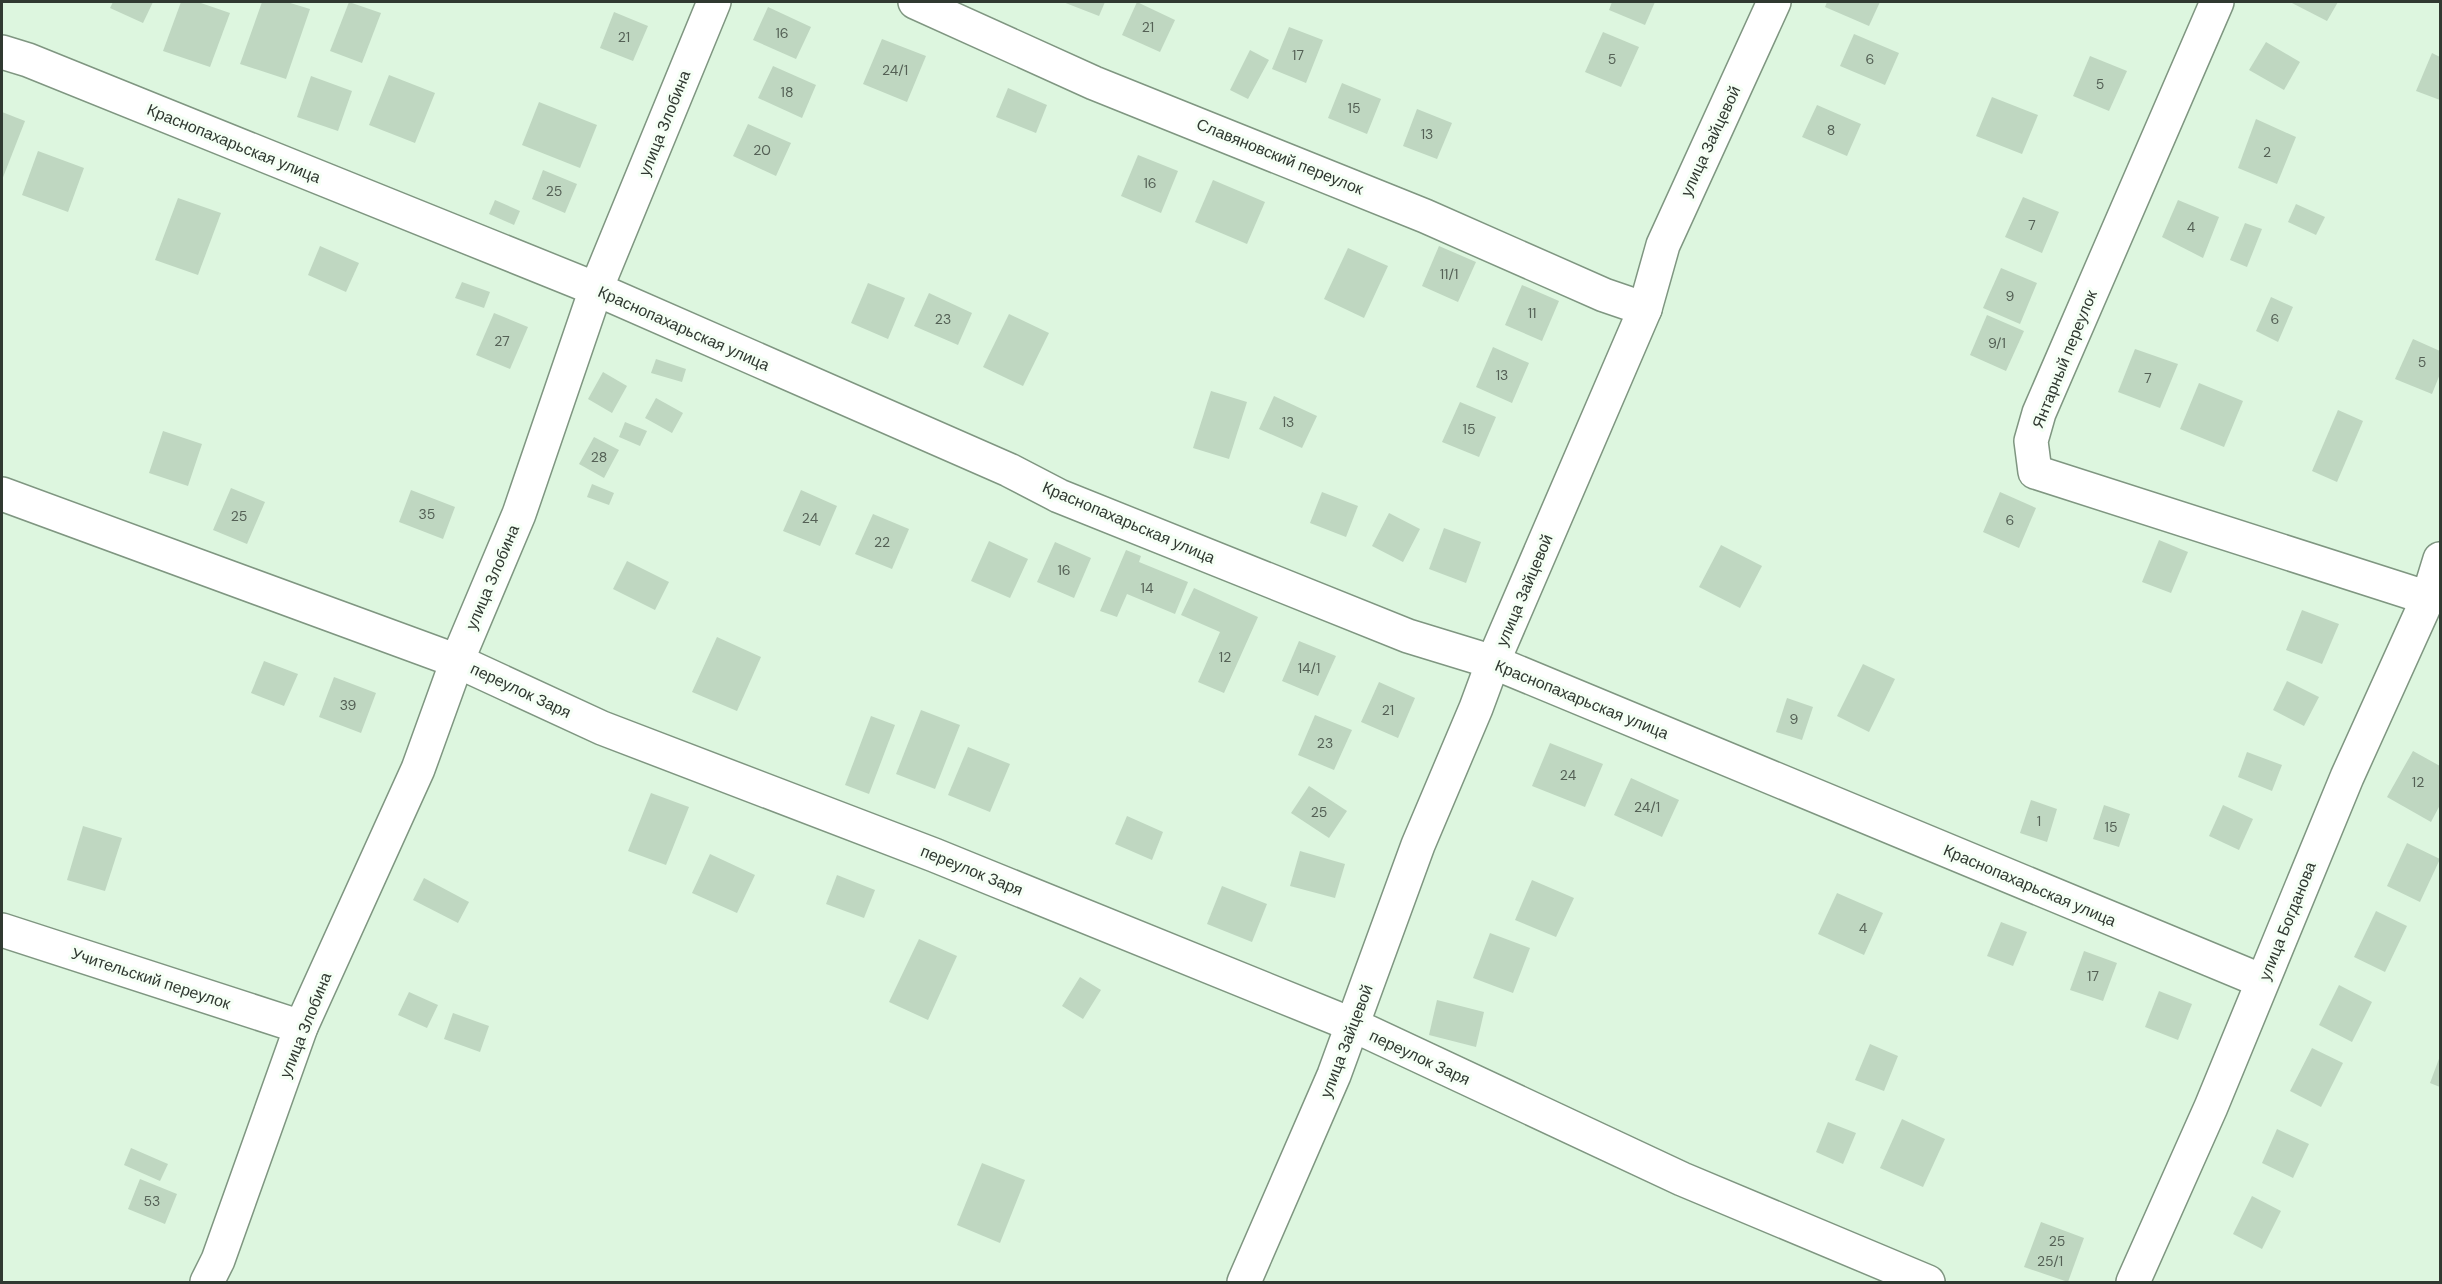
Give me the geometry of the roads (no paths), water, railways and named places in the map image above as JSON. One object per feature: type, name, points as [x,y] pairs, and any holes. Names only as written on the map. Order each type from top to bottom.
[{"type":"street","name":"улица Злобина","points":[[207,1282],[218,1260],[301,1027],[418,769],[457,661],[519,514],[596,289],[714,2]]},
{"type":"street","name":"Славяновский переулок","points":[[915,2],[1094,83],[1125,93],[1402,206],[1604,296],[1645,309]]},
{"type":"street","name":"улица Зайцевой","points":[[1244,1282],[1334,1075],[1418,845],[1493,662],[1645,309],[1663,245],[1774,2]]},
{"type":"street","name":"Янтарный переулок","points":[[2217,2],[2039,413],[2031,441],[2035,472],[2428,598]]},
{"type":"street","name":"Краснопахарьская улица","points":[[2,52],[50,69],[596,289],[1009,470],[1059,496],[1408,636],[1493,662],[2262,981]]},
{"type":"street","name":"переулок Заря","points":[[2,494],[457,661],[602,728],[934,855],[1353,1025],[1682,1179],[1928,1282]]},
{"type":"street","name":"улица Богданова","points":[[2133,1282],[2211,1107],[2347,777],[2428,598],[2440,559]]},
{"type":"street","name":"Учительский переулок","points":[[2,930],[301,1027]]}]
